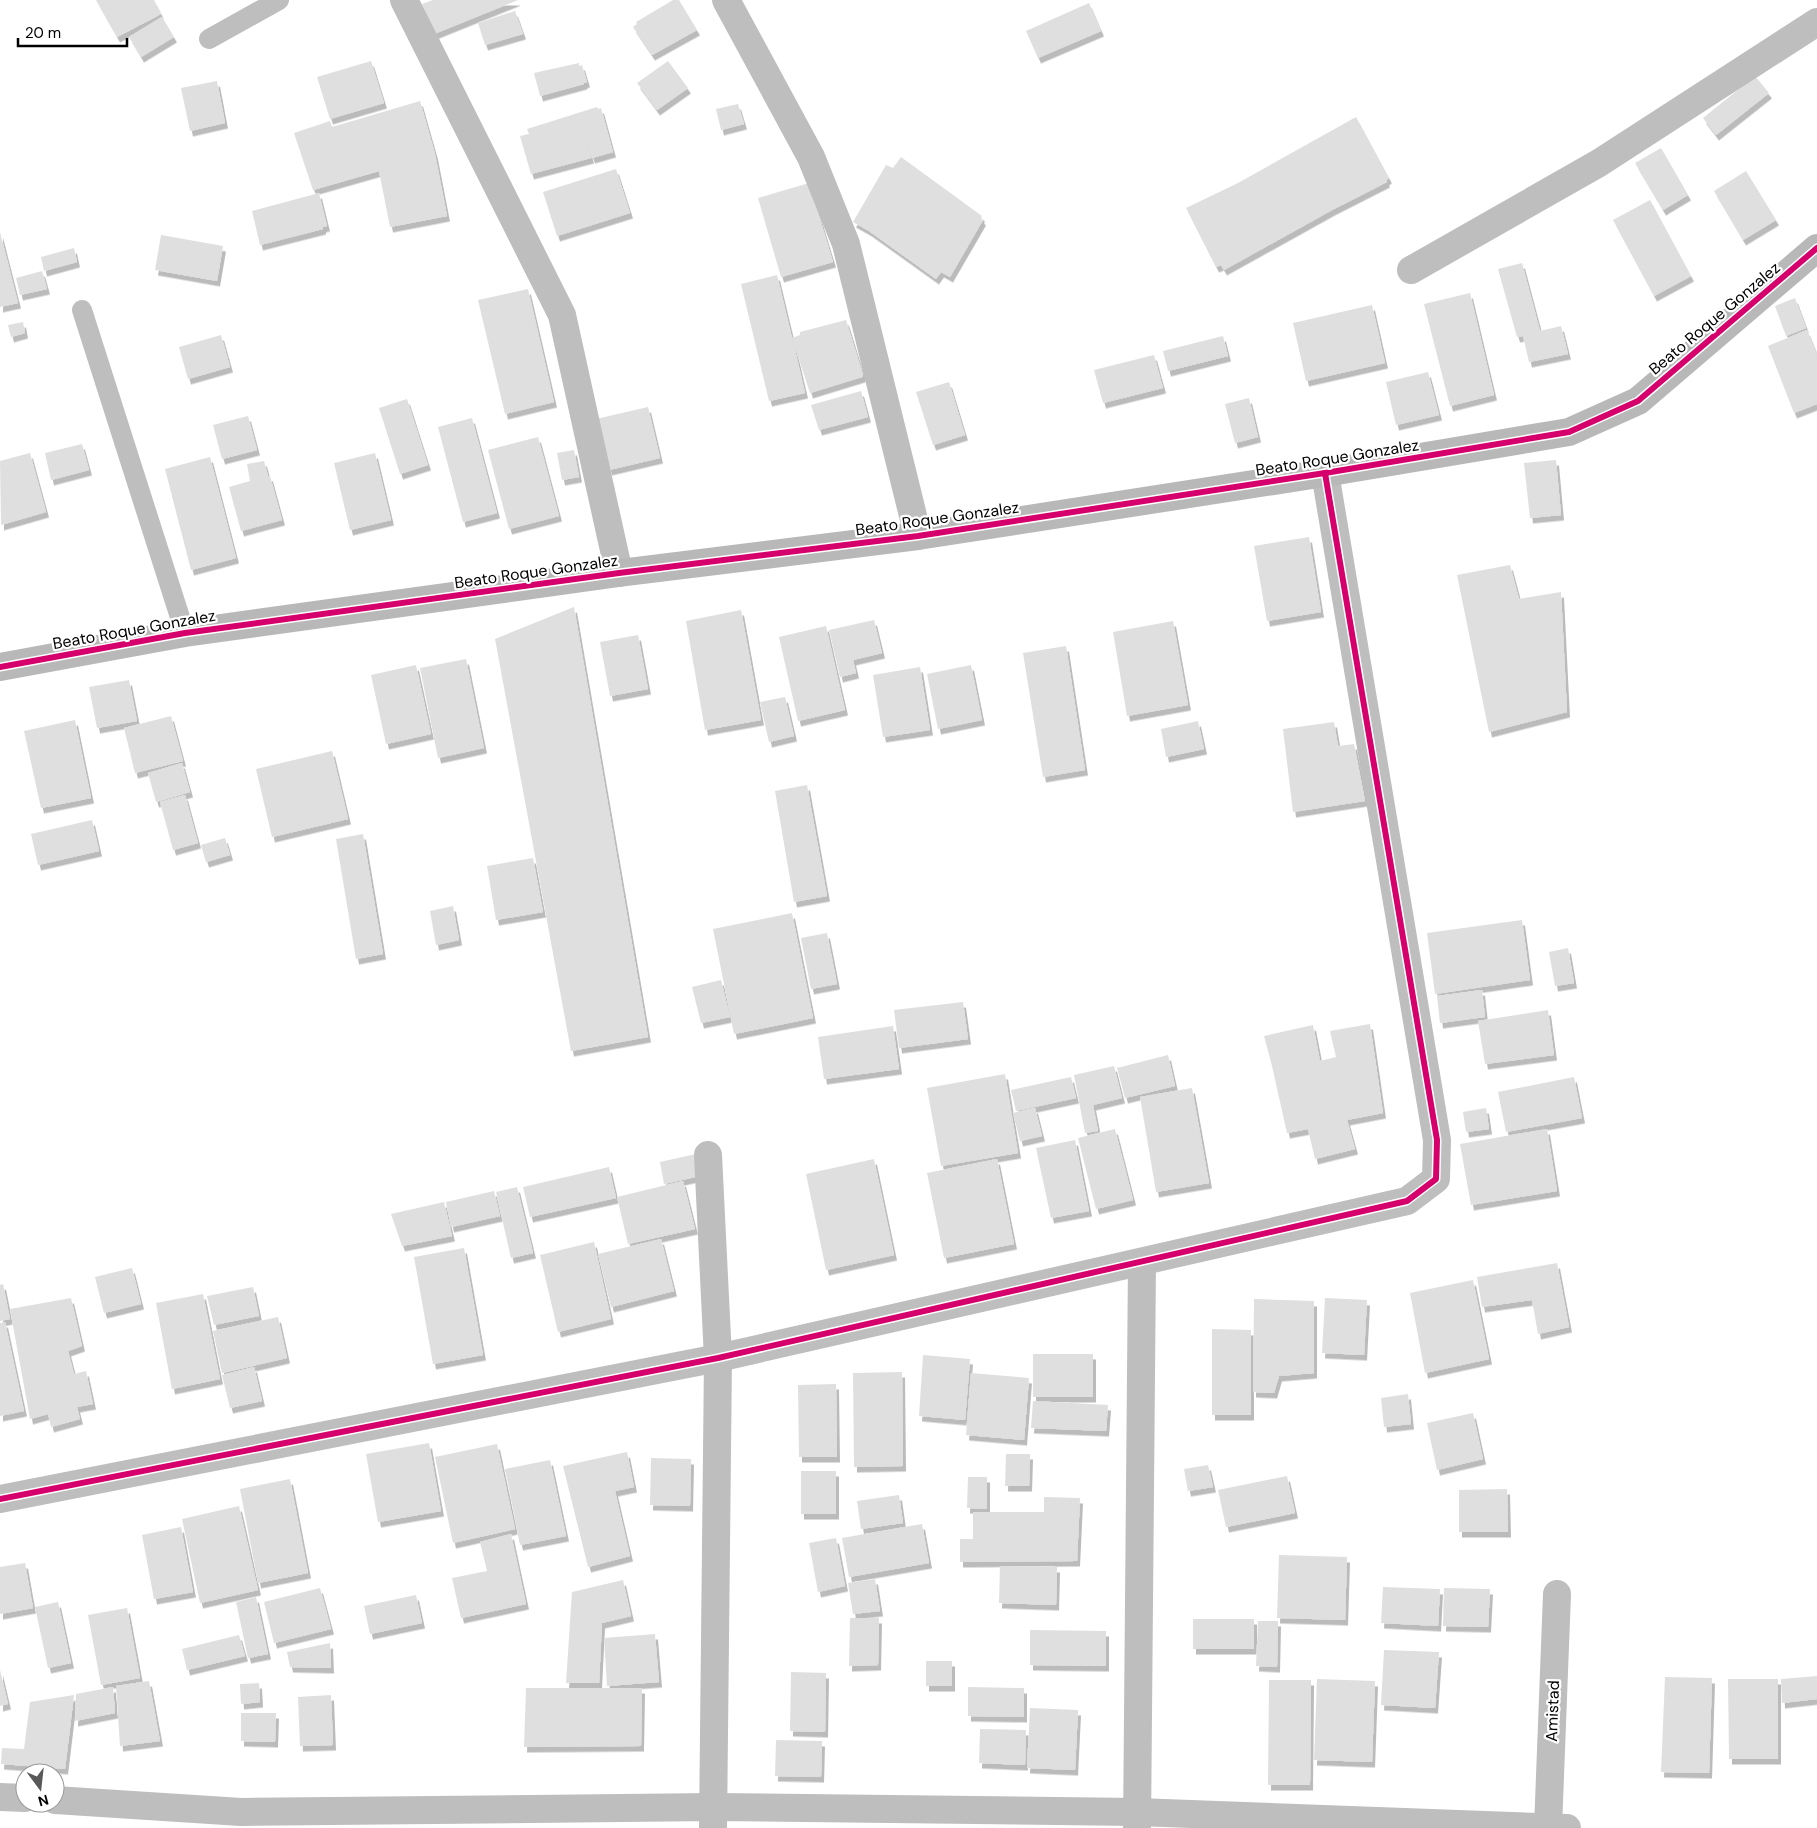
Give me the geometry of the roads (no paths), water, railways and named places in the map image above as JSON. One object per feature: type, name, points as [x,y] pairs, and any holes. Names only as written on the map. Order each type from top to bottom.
[{"type":"street","points":[[404,0],[562,315],[619,573]]},
{"type":"street","points":[[726,0],[811,157],[846,244],[918,536]]},
{"type":"street","points":[[1411,270],[1599,164],[1817,22]]},
{"type":"street","name":"Beato Roque Gonzalez","points":[[0,666],[185,633],[619,573],[918,536],[1325,474],[1569,432],[1638,401],[1817,248]]},
{"type":"street","points":[[0,1499],[718,1358],[1407,1201],[1436,1179],[1437,1140],[1325,474]]},
{"type":"street","points":[[708,1155],[718,1358],[713,1818]]},
{"type":"street","points":[[1137,1820],[1142,1262]]},
{"type":"street","name":"Amistad","points":[[1548,1828],[1557,1594]]},
{"type":"street","points":[[0,1797],[15,1798]]},
{"type":"street","points":[[65,1801],[241,1820],[713,1818],[1137,1820],[1568,1828]]},
{"type":"lane","points":[[209,39],[278,0]]},
{"type":"lane","points":[[82,310],[185,633]]}]
